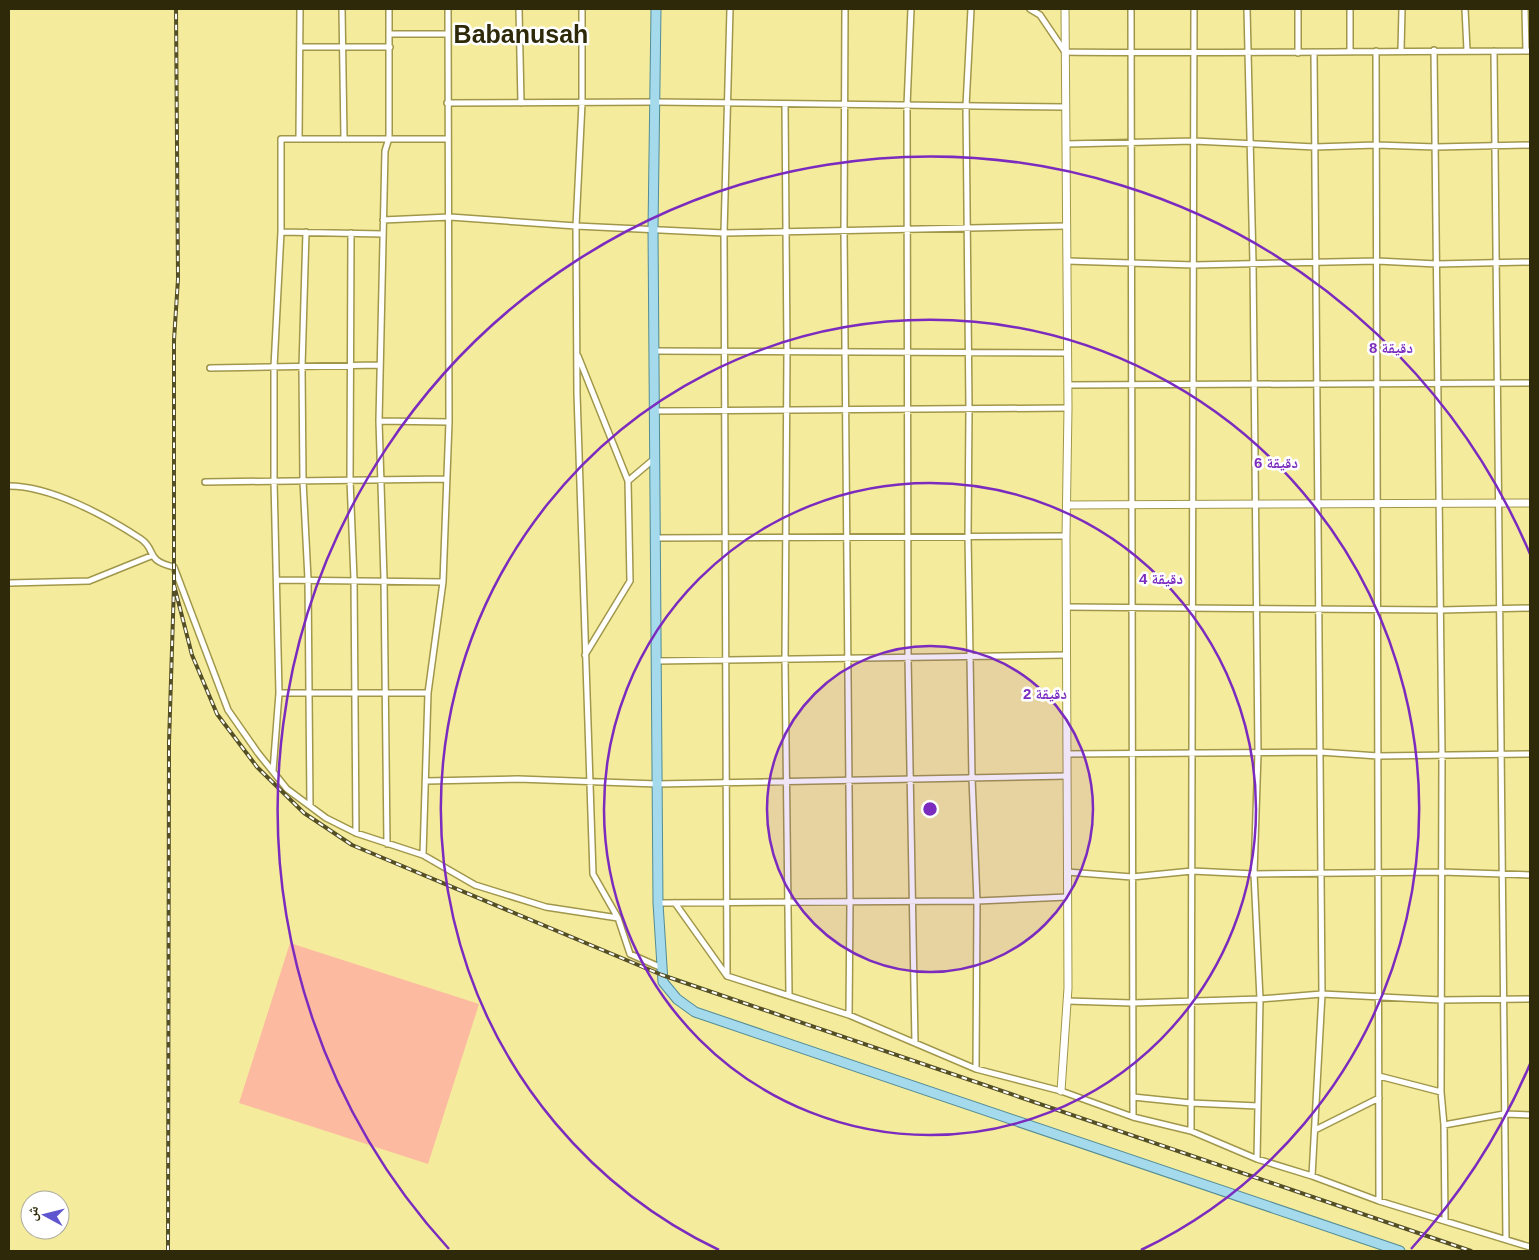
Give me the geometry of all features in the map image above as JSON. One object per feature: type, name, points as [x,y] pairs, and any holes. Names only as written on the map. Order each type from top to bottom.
[{"type":"main road","points":[[656,9],[653,229],[654,459],[658,904],[663,982],[677,999],[695,1012],[1400,1251]]},
{"type":"street","points":[[299,139],[300,9]]},
{"type":"street","points":[[342,9],[344,138]]},
{"type":"street","points":[[387,844],[384,579],[379,480],[379,365],[385,151],[389,138],[389,9]]},
{"type":"street","points":[[423,855],[428,693],[443,582],[449,422],[448,9]]},
{"type":"street","points":[[520,9],[521,103]]},
{"type":"street","points":[[582,9],[582,103],[576,226],[577,353],[593,874],[618,918],[630,954],[662,968]]},
{"type":"street","points":[[727,976],[724,233],[730,9]]},
{"type":"street","points":[[845,9],[844,231],[850,902],[849,1015]]},
{"type":"street","points":[[911,9],[907,106],[908,658],[915,1043]]},
{"type":"street","points":[[971,9],[966,106],[969,352],[968,536],[972,778],[977,900],[976,1069]]},
{"type":"street","points":[[1030,9],[1040,15],[1065,52]]},
{"type":"street","points":[[1061,1091],[1067,1001],[1066,536],[1068,385],[1066,353],[1065,9]]},
{"type":"street","points":[[1130,9],[1133,1118]]},
{"type":"street","points":[[1191,1131],[1194,9]]},
{"type":"street","points":[[1247,9],[1254,263],[1256,504],[1258,753],[1254,874],[1260,999],[1256,1159]]},
{"type":"street","points":[[1298,9],[1298,54]]},
{"type":"street","points":[[1350,9],[1350,52]]},
{"type":"street","points":[[1401,50],[1402,9]]},
{"type":"street","points":[[1466,9],[1467,50]]},
{"type":"street","points":[[1065,52],[1314,54],[1401,50],[1528,51],[1525,9]]},
{"type":"street","points":[[389,34],[447,34]]},
{"type":"street","points":[[300,47],[390,47]]},
{"type":"street","points":[[1434,50],[1442,755],[1441,1092],[1444,1125],[1445,1220]]},
{"type":"street","points":[[1376,51],[1379,1201]]},
{"type":"street","points":[[1494,51],[1506,1240]]},
{"type":"street","points":[[1312,1176],[1322,994],[1314,54]]},
{"type":"street","points":[[448,103],[656,102],[846,106],[1065,107]]},
{"type":"street","points":[[785,105],[787,351],[785,659],[790,902],[789,994]]},
{"type":"street","points":[[273,772],[280,693],[274,481],[274,367],[281,232],[281,139],[448,139]]},
{"type":"street","points":[[1066,144],[1131,144],[1194,141],[1315,147],[1376,144],[1436,147],[1530,145]]},
{"type":"street","points":[[384,220],[450,217],[576,226],[724,233],[1067,226]]},
{"type":"street","points":[[281,232],[383,234]]},
{"type":"street","points":[[306,232],[302,367],[303,481],[308,579],[310,806]]},
{"type":"street","points":[[351,233],[349,366],[350,480],[354,579],[356,833]]},
{"type":"street","points":[[1067,261],[1194,265],[1376,260],[1437,264],[1530,262]]},
{"type":"street","points":[[654,351],[1066,353]]},
{"type":"street","points":[[577,353],[628,481],[630,581],[585,656]]},
{"type":"street","points":[[210,368],[379,365]]},
{"type":"street","points":[[1068,385],[1530,383]]},
{"type":"street","points":[[654,411],[1068,408]]},
{"type":"street","points":[[379,421],[449,422]]},
{"type":"street","points":[[628,481],[654,459]]},
{"type":"street","points":[[205,482],[447,479]]},
{"type":"street","points":[[9,486],[20,486],[57,496],[92,511],[143,541],[151,556],[160,564],[174,567],[228,710],[287,789],[326,818],[356,833],[423,855],[474,884],[546,907],[618,918]]},
{"type":"street","points":[[1067,504],[1530,503]]},
{"type":"street","points":[[655,538],[1066,536]]},
{"type":"street","points":[[9,583],[89,581],[151,556]]},
{"type":"street","points":[[278,580],[384,579],[443,582]]},
{"type":"street","points":[[1067,607],[1256,607],[1441,610],[1530,608]]},
{"type":"street","points":[[656,661],[1067,655]]},
{"type":"street","points":[[280,693],[428,693]]},
{"type":"street","points":[[1067,754],[1192,752],[1320,752],[1378,756],[1530,754]]},
{"type":"street","points":[[426,781],[518,780],[657,784],[1067,776]]},
{"type":"street","points":[[1067,872],[1132,877],[1192,872],[1254,874],[1442,872],[1530,875]]},
{"type":"street","points":[[658,904],[1067,897]]},
{"type":"street","points":[[675,903],[727,976],[789,994],[849,1015],[976,1069],[1061,1091],[1133,1118],[1191,1131],[1256,1159],[1312,1176],[1379,1201],[1530,1247]]},
{"type":"street","points":[[1067,1001],[1132,1002],[1260,999],[1322,994],[1442,1000],[1530,999]]},
{"type":"street","points":[[1379,1076],[1441,1092]]},
{"type":"street","points":[[1132,1097],[1191,1103],[1258,1106]]},
{"type":"street","points":[[1315,1130],[1379,1098]]},
{"type":"street","points":[[1444,1125],[1504,1114],[1530,1115]]},
{"type":"shaded area","points":[[290,943],[479,1004],[428,1164],[239,1103]]},
{"type":"railway","points":[[168,1251],[169,743],[174,585],[174,340],[178,279],[176,9]]},
{"type":"railway","points":[[174,585],[192,655],[217,714],[257,767],[304,813],[352,845],[662,975],[1471,1251]]},
{"type":"district","name":"Babanusah","points":[[521,34]]}]
